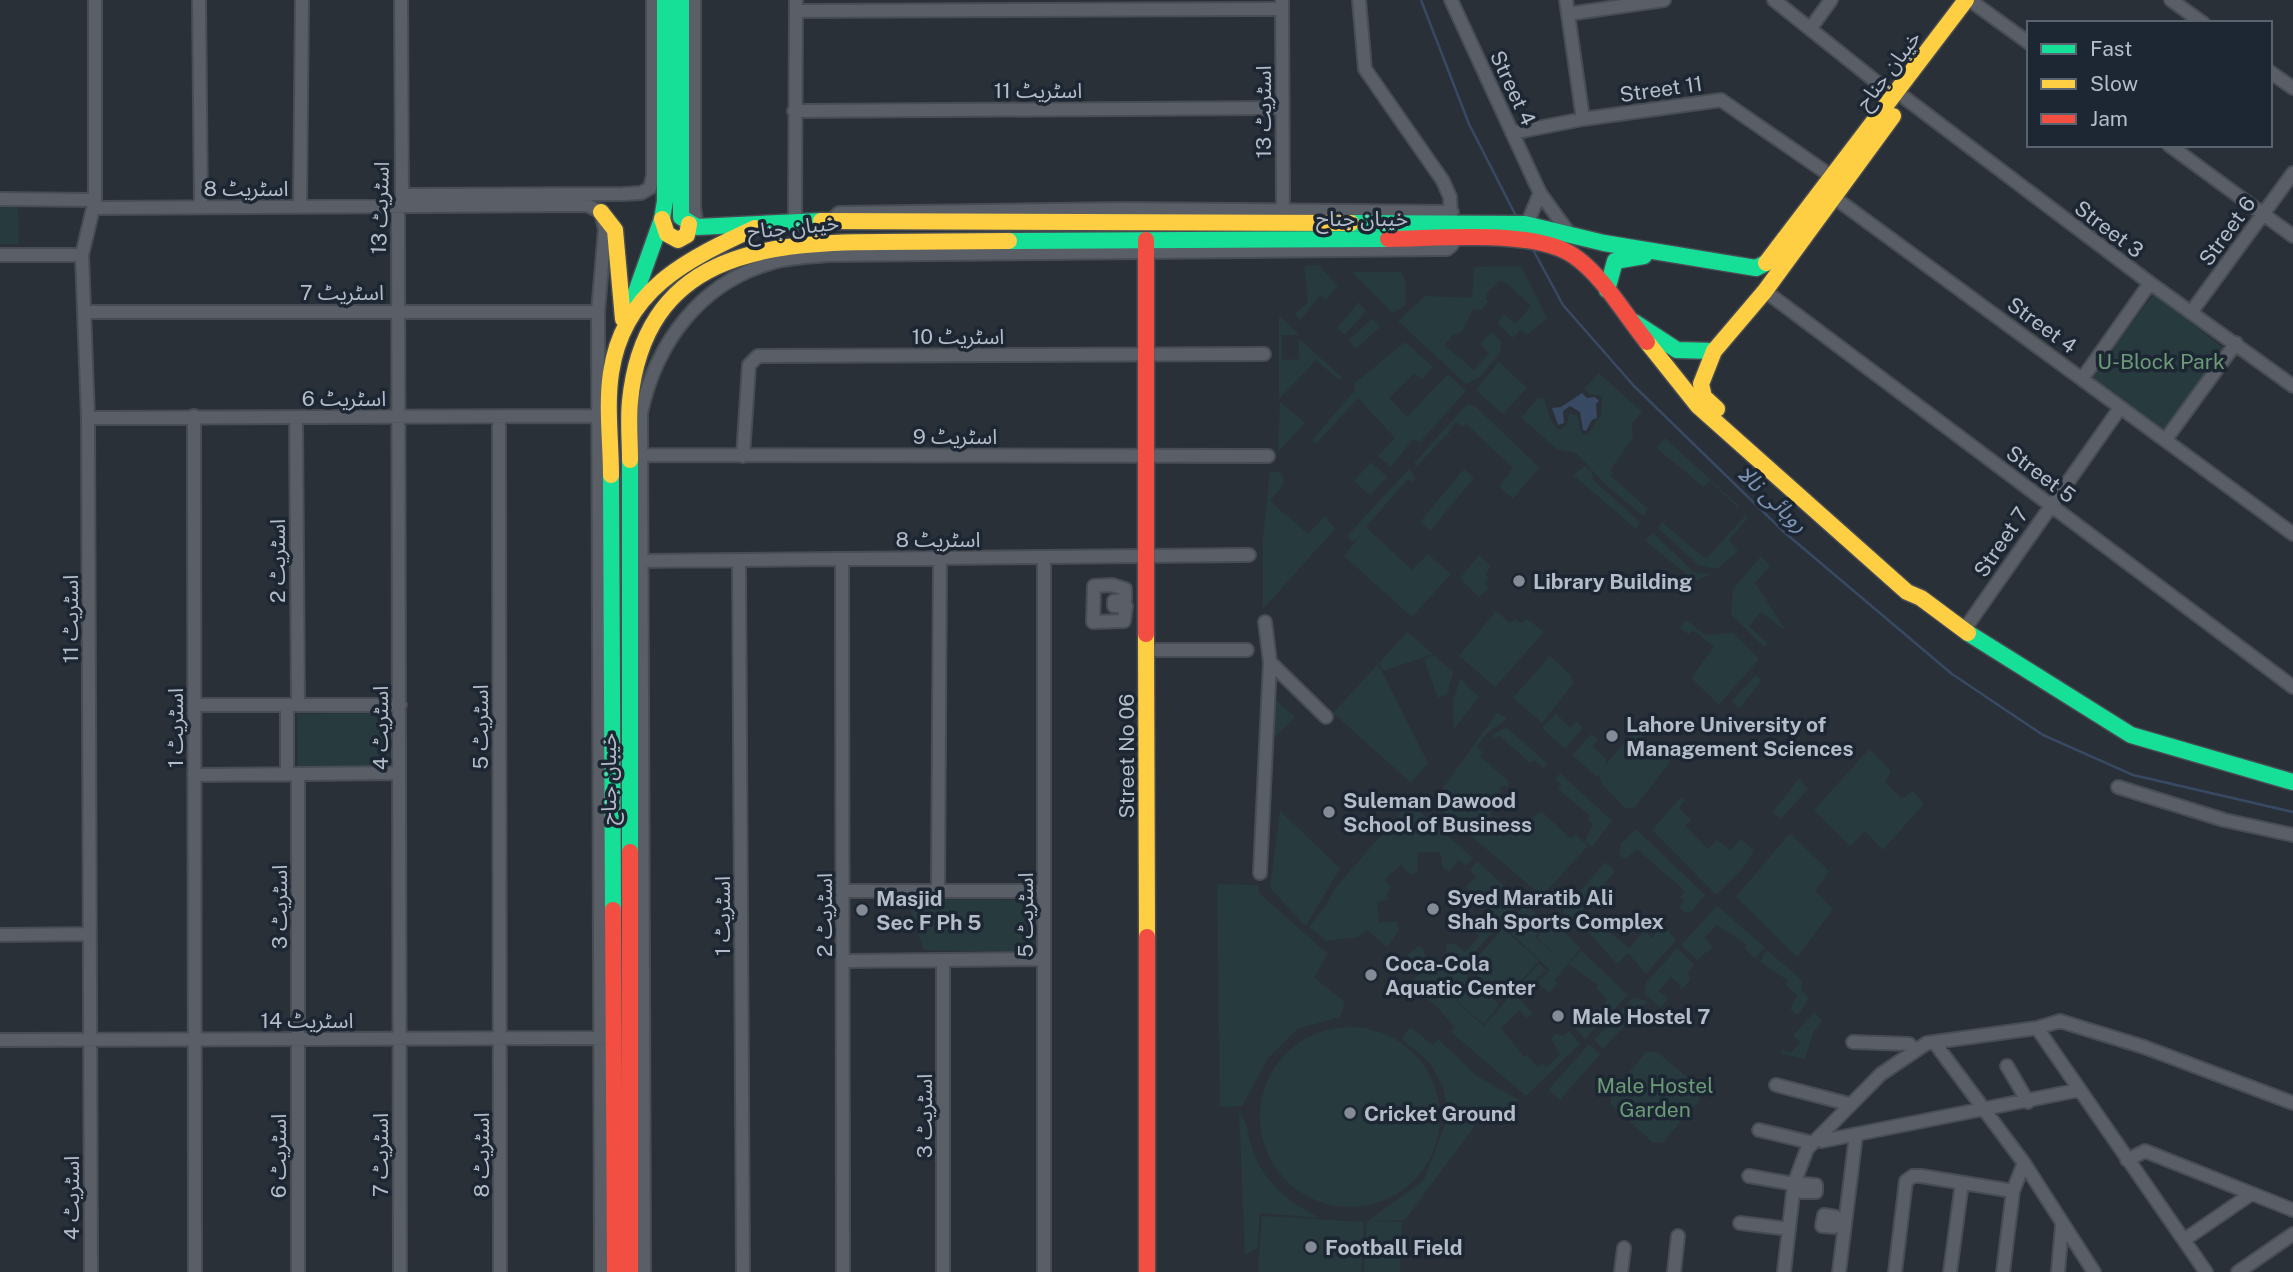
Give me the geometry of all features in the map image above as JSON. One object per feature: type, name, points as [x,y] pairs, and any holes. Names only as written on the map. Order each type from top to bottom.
[{"type":"main road","points":[[624,328],[662,219],[665,201],[665,0]]},
{"type":"main road","points":[[662,219],[667,234],[678,240],[687,235],[693,226],[681,217],[680,207],[681,0]]},
{"type":"main road","name":"خیبان جناح","points":[[630,1272],[635,413],[638,361],[643,345],[657,319],[685,283],[707,268],[742,253],[783,245],[830,248],[1146,247],[1504,223],[1526,224],[1665,253],[1762,267],[1771,261],[1973,2]]},
{"type":"main road","name":"خیبان جناح","points":[[1704,397],[1701,379],[1714,351],[1765,291],[1835,198],[1900,97]]},
{"type":"main road","points":[[601,212],[615,230],[624,328]]},
{"type":"main road","name":"خیبان جناح","points":[[693,226],[763,225],[795,221],[1283,218],[1452,225],[1517,241],[1539,241],[1570,251],[1607,290],[1698,406],[1907,592],[1921,598]]},
{"type":"main road","name":"خیبان جناح","points":[[615,1272],[607,1038],[611,374],[624,328],[641,300],[682,264],[763,225]]},
{"type":"main road","name":"Street No 06","points":[[1146,247],[1147,1272]]},
{"type":"main road","points":[[1607,290],[1615,261],[1624,257],[1665,253]]},
{"type":"main road","points":[[1632,321],[1652,330],[1666,344],[1678,350],[1714,351]]},
{"type":"main road","points":[[1683,389],[1684,371],[1691,369],[1697,388],[1704,397],[1913,584],[1921,598],[1964,629],[2131,735],[2293,782]]},
{"type":"street","name":"اسٹریٹ 11","points":[[90,1040],[88,418],[82,255],[94,204],[95,0]]},
{"type":"street","points":[[199,0],[201,208]]},
{"type":"street","points":[[300,208],[302,0]]},
{"type":"street","name":"اسٹریٹ 13","points":[[397,417],[401,0]]},
{"type":"street","name":"اسٹریٹ 8","points":[[0,199],[201,208],[300,208],[400,200],[641,193],[650,188],[652,183],[653,0]]},
{"type":"street","points":[[693,226],[694,0]]},
{"type":"street","points":[[1359,0],[1365,69],[1443,181],[1452,225]]},
{"type":"street","name":"Street 4","points":[[1451,0],[1540,193],[1569,233]]},
{"type":"street","points":[[1566,0],[1583,119]]},
{"type":"street","points":[[1568,14],[1664,0]]},
{"type":"street","name":"Street 3","points":[[1774,0],[2150,284],[2192,311],[2293,386]]},
{"type":"street","points":[[1810,29],[1831,0]]},
{"type":"street","points":[[2171,0],[2200,21]]},
{"type":"street","points":[[1973,2],[2027,42]]},
{"type":"street","points":[[795,221],[796,5],[1282,5]]},
{"type":"street","name":"اسٹریٹ 13","points":[[1282,5],[1283,218]]},
{"type":"street","points":[[2272,73],[2293,88]]},
{"type":"street","name":"Street 11","points":[[1512,132],[1583,119],[1721,100],[1834,178]]},
{"type":"street","name":"اسٹریٹ 11","points":[[794,111],[1282,108]]},
{"type":"street","points":[[2172,147],[2293,236]]},
{"type":"street","name":"Street 6","points":[[2192,311],[2293,173]]},
{"type":"street","points":[[1526,224],[1540,193]]},
{"type":"street","name":"Street 4","points":[[1835,198],[2293,534]]},
{"type":"street","points":[[400,200],[587,205],[601,212],[605,229],[598,312],[607,1038],[601,1272]]},
{"type":"street","points":[[644,1272],[635,561],[642,455],[635,413],[666,343],[681,322],[710,293],[741,274],[772,262],[830,248]]},
{"type":"street","points":[[0,255],[82,255]]},
{"type":"street","points":[[2082,379],[2150,284]]},
{"type":"street","name":"Street 5","points":[[1765,291],[2293,687]]},
{"type":"street","name":"اسٹریٹ 7","points":[[86,312],[598,312]]},
{"type":"street","points":[[2166,439],[2236,343]]},
{"type":"street","name":"اسٹریٹ 10","points":[[743,456],[749,365],[758,356],[1264,354]]},
{"type":"street","name":"Street 7","points":[[1964,629],[2049,504],[2120,408]]},
{"type":"street","name":"اسٹریٹ 6","points":[[88,418],[599,415]]},
{"type":"street","name":"اسٹریٹ 1","points":[[194,416],[196,1040]]},
{"type":"street","name":"اسٹریٹ 2","points":[[293,774],[296,417]]},
{"type":"street","name":"اسٹریٹ 4","points":[[397,417],[399,1038]]},
{"type":"street","name":"اسٹریٹ 5","points":[[499,417],[500,1038]]},
{"type":"street","name":"اسٹریٹ 9","points":[[642,455],[1268,456]]},
{"type":"street","name":"اسٹریٹ 8","points":[[635,561],[1249,555]]},
{"type":"street","name":"اسٹریٹ 5","points":[[1044,557],[1044,1272]]},
{"type":"street","points":[[938,891],[940,558]]},
{"type":"street","name":"اسٹریٹ 2","points":[[842,559],[843,1272]]},
{"type":"street","name":"اسٹریٹ 1","points":[[739,561],[743,1272]]},
{"type":"street","points":[[1112,585],[1125,589],[1125,600],[1114,601],[1114,606],[1126,606],[1124,621],[1093,622],[1094,586],[1112,585]]},
{"type":"street","points":[[1261,873],[1270,662],[1265,622]]},
{"type":"street","points":[[1146,650],[1247,650]]},
{"type":"street","points":[[1270,662],[1326,717]]},
{"type":"street","points":[[194,705],[400,705]]},
{"type":"street","points":[[194,775],[399,773]]},
{"type":"street","name":"اسٹریٹ 3","points":[[293,774],[298,1040]]},
{"type":"street","points":[[2118,787],[2224,820],[2293,835]]},
{"type":"street","points":[[843,891],[1044,891]]},
{"type":"street","points":[[0,935],[90,934]]},
{"type":"street","points":[[843,961],[1044,959]]},
{"type":"street","name":"اسٹریٹ 3","points":[[943,960],[943,1272]]},
{"type":"street","points":[[1784,1272],[1794,1184],[1803,1156],[1849,1104],[1881,1074],[1914,1049],[1934,1042],[2037,1028],[2060,1021],[2090,1029],[2293,1103]]},
{"type":"street","points":[[2037,1028],[2206,1272]]},
{"type":"street","name":"اسٹریٹ 7","points":[[399,1038],[400,1272]]},
{"type":"street","name":"اسٹریٹ 8","points":[[500,1038],[500,1272]]},
{"type":"street","name":"اسٹریٹ 14","points":[[0,1040],[607,1038]]},
{"type":"street","name":"اسٹریٹ 4","points":[[90,1040],[91,1272]]},
{"type":"street","points":[[195,1272],[196,1040]]},
{"type":"street","name":"اسٹریٹ 6","points":[[298,1040],[298,1272]]},
{"type":"street","points":[[1853,1042],[1909,1044],[1914,1049]]},
{"type":"street","points":[[1934,1042],[2024,1163],[2094,1272]]},
{"type":"street","points":[[2007,1066],[2028,1102]]},
{"type":"street","points":[[1776,1085],[1849,1104]]},
{"type":"street","points":[[1759,1130],[1822,1141],[2079,1090]]},
{"type":"street","points":[[1839,1272],[1856,1135]]},
{"type":"street","points":[[2127,1160],[2145,1151],[2293,1210]]},
{"type":"street","points":[[2003,1272],[2013,1191],[2024,1163]]},
{"type":"street","points":[[1749,1176],[1794,1184]]},
{"type":"street","points":[[1895,1272],[1906,1181],[1913,1176],[2013,1191]]},
{"type":"street","points":[[1950,1272],[1962,1183]]},
{"type":"street","points":[[2184,1240],[2251,1194]]},
{"type":"street","points":[[1740,1223],[1789,1229]]},
{"type":"street","points":[[2058,1272],[2062,1226]]},
{"type":"street","points":[[2238,1272],[2293,1234]]},
{"type":"street","points":[[1674,1272],[1678,1236]]},
{"type":"street","points":[[1621,1272],[1624,1248]]},
{"type":"green space","points":[[18,201],[19,244],[0,244],[0,202]]},
{"type":"green space","points":[[1318,265],[1338,286],[1326,300],[1320,296],[1300,320],[1295,314],[1308,302],[1304,266]]},
{"type":"green space","points":[[1521,266],[1547,318],[1527,335],[1520,330],[1513,338],[1497,323],[1504,314],[1515,324],[1531,306],[1505,282],[1499,281],[1487,293],[1486,299],[1489,301],[1481,310],[1473,309],[1462,332],[1454,334],[1444,345],[1474,370],[1489,353],[1480,344],[1492,332],[1501,341],[1500,353],[1480,377],[1466,384],[1398,321],[1425,296],[1472,298],[1474,267]]},
{"type":"green space","points":[[1352,272],[1401,272],[1405,280],[1406,305],[1393,313]]},
{"type":"green space","name":"U-Block Park","points":[[2154,294],[2227,351],[2163,433],[2091,378]]},
{"type":"green space","points":[[1359,302],[1366,311],[1345,335],[1337,328]]},
{"type":"green space","points":[[1279,315],[1299,335],[1282,335],[1282,360],[1299,359],[1299,339],[1342,377],[1339,380],[1316,360],[1279,399]]},
{"type":"green space","points":[[1372,319],[1380,327],[1356,349],[1349,340]]},
{"type":"green space","points":[[1405,342],[1433,367],[1422,379],[1414,374],[1389,398],[1407,417],[1448,374],[1466,391],[1420,442],[1413,439],[1391,467],[1378,456],[1395,438],[1358,398],[1316,444],[1312,440],[1355,390],[1355,383]]},
{"type":"green space","points":[[1499,362],[1527,388],[1503,414],[1476,390]]},
{"type":"green space","points":[[1599,373],[1642,412],[1632,424],[1633,438],[1610,470],[1613,473],[1611,476],[1648,509],[1643,516],[1606,485],[1576,453],[1557,449],[1521,418],[1538,398],[1544,399],[1551,421],[1559,430],[1567,425],[1569,413],[1577,415],[1582,435],[1588,434],[1601,414],[1602,396],[1590,394],[1584,389]]},
{"type":"green space","points":[[1280,402],[1305,423],[1278,452]]},
{"type":"green space","points":[[1468,403],[1477,408],[1539,467],[1513,499],[1499,487],[1513,468],[1466,424],[1462,427],[1456,422],[1448,433],[1452,437],[1446,435],[1417,466],[1414,463]]},
{"type":"green space","points":[[1665,438],[1739,506],[1738,508],[1710,481],[1704,487],[1656,448]]},
{"type":"green space","points":[[1371,462],[1387,477],[1370,495],[1354,481]]},
{"type":"green space","points":[[1585,466],[1592,473],[1593,480],[1640,522],[1636,529],[1573,475]]},
{"type":"green space","points":[[1409,469],[1416,478],[1412,482],[1408,479],[1366,527],[1412,570],[1428,554],[1451,574],[1412,617],[1344,556],[1361,534],[1353,542],[1347,536]]},
{"type":"green space","points":[[1464,469],[1474,478],[1430,531],[1420,522]]},
{"type":"green space","points":[[1270,471],[1279,472],[1284,478],[1283,485],[1270,501],[1308,534],[1325,516],[1335,529],[1263,609],[1263,537]]},
{"type":"green space","points":[[1746,515],[1748,518],[1729,540],[1738,551],[1717,569],[1698,565],[1658,528],[1662,522],[1706,559]]},
{"type":"green space","points":[[1653,533],[1694,572],[1711,574],[1695,581],[1645,541]]},
{"type":"green space","points":[[1479,555],[1491,567],[1485,574],[1489,578],[1485,584],[1489,588],[1479,597],[1460,578]]},
{"type":"green space","points":[[1761,556],[1770,566],[1755,583],[1784,627],[1783,629],[1761,612],[1749,626],[1768,644],[1764,647],[1731,614],[1733,589]]},
{"type":"green space","points":[[1496,611],[1510,623],[1515,619],[1521,623],[1527,619],[1544,632],[1495,687],[1459,656]]},
{"type":"green space","points":[[1686,620],[1705,635],[1733,633],[1759,659],[1719,705],[1691,678],[1714,647],[1693,630],[1689,635],[1680,628]]},
{"type":"green space","points":[[1407,632],[1433,654],[1383,671],[1379,663]]},
{"type":"green space","points":[[1434,655],[1453,672],[1447,694],[1438,698],[1424,659]]},
{"type":"green space","points":[[1550,656],[1571,675],[1573,684],[1542,723],[1513,698]]},
{"type":"green space","points":[[1378,664],[1428,763],[1411,783],[1333,713]]},
{"type":"green space","points":[[1756,675],[1762,680],[1739,709],[1732,701]]},
{"type":"green space","points":[[1460,679],[1479,697],[1454,729],[1453,701]]},
{"type":"green space","points":[[1270,695],[1295,717],[1276,736],[1270,736]]},
{"type":"green space","points":[[389,712],[390,765],[298,767],[297,714]]},
{"type":"green space","points":[[1497,713],[1508,718],[1486,734],[1477,747],[1483,752],[1480,756],[1508,781],[1508,786],[1500,787],[1501,794],[1488,797],[1491,816],[1511,834],[1534,829],[1531,819],[1541,811],[1570,838],[1576,835],[1588,846],[1542,896],[1432,803]]},
{"type":"green space","points":[[1556,713],[1570,728],[1577,721],[1583,728],[1565,749],[1542,728]]},
{"type":"green space","points":[[1506,727],[1547,763],[1543,768],[1534,760],[1530,763],[1500,736],[1495,738],[1492,735]]},
{"type":"green space","points":[[1640,733],[1670,762],[1635,807],[1626,809],[1602,784],[1599,775],[1596,777],[1573,755],[1591,734],[1598,740],[1592,746],[1607,760],[1604,767],[1631,734]]},
{"type":"green space","points":[[1869,749],[1891,771],[1885,782],[1902,799],[1913,791],[1924,804],[1883,850],[1865,831],[1850,846],[1814,810]]},
{"type":"green space","points":[[1560,773],[1612,821],[1592,847],[1585,841],[1593,824],[1587,820],[1590,816],[1558,789],[1561,785],[1555,779]]},
{"type":"green space","points":[[1799,778],[1808,789],[1781,819],[1773,812]]},
{"type":"green space","points":[[1681,797],[1685,800],[1679,808],[1691,820],[1685,826],[1708,849],[1717,840],[1731,850],[1741,839],[1754,850],[1744,867],[1716,895],[1652,830]]},
{"type":"green space","points":[[1407,805],[1414,811],[1417,809],[1473,858],[1466,866],[1459,860],[1450,871],[1443,868],[1440,852],[1418,852],[1417,872],[1411,875],[1401,865],[1385,879],[1391,887],[1386,897],[1390,899],[1377,902],[1379,923],[1396,921],[1399,931],[1387,947],[1367,930],[1358,937],[1326,941],[1309,927],[1326,906],[1333,891]]},
{"type":"green space","points":[[1280,811],[1340,868],[1306,926],[1270,888]]},
{"type":"green space","points":[[1636,829],[1705,895],[1691,912],[1686,913],[1679,908],[1684,901],[1680,897],[1685,891],[1637,849],[1626,859],[1620,856],[1620,844]]},
{"type":"green space","points":[[1790,833],[1829,871],[1815,891],[1833,909],[1797,957],[1736,897]]},
{"type":"green space","points":[[1477,861],[1521,901],[1463,965],[1470,973],[1467,977],[1499,1004],[1484,1024],[1450,996],[1484,1026],[1539,963],[1546,970],[1517,997],[1533,1013],[1527,1018],[1519,1010],[1501,1028],[1524,1057],[1527,1055],[1538,1067],[1542,1063],[1546,1068],[1560,1054],[1551,1039],[1555,1034],[1564,1036],[1569,1031],[1580,1044],[1526,1096],[1451,1032],[1455,1027],[1434,1004],[1422,996],[1408,995],[1405,991],[1421,971],[1405,957],[1418,946],[1423,948],[1427,963],[1448,961],[1446,945],[1454,943],[1465,952],[1480,936],[1469,925],[1472,918],[1490,915],[1486,894],[1470,895],[1466,886],[1477,877],[1470,870]]},
{"type":"green space","points":[[1605,862],[1615,871],[1570,926],[1562,912]]},
{"type":"green space","points":[[1217,884],[1258,885],[1260,894],[1328,954],[1314,977],[1345,1002],[1340,1017],[1297,1029],[1268,1058],[1242,1106],[1220,1107]]},
{"type":"green space","points":[[906,899],[1035,900],[1036,953],[924,950]]},
{"type":"green space","points":[[1525,905],[1538,915],[1536,922],[1540,930],[1535,937],[1555,955],[1537,937],[1551,920],[1581,948],[1555,980],[1557,984],[1549,992],[1537,983],[1550,970],[1505,927]]},
{"type":"green space","points":[[1717,906],[1765,947],[1755,958],[1745,949],[1746,944],[1717,925],[1704,938],[1713,947],[1697,960],[1681,945]]},
{"type":"green space","points":[[1598,922],[1629,948],[1645,930],[1652,938],[1663,925],[1676,940],[1646,974],[1628,953],[1617,964],[1589,933]]},
{"type":"green space","points":[[1503,928],[1539,961],[1504,999],[1469,967]]},
{"type":"green space","points":[[1677,948],[1694,965],[1688,972],[1690,980],[1680,991],[1681,985],[1671,977],[1659,991],[1668,999],[1660,1008],[1645,994],[1646,983]]},
{"type":"green space","points":[[1581,950],[1628,995],[1585,1039],[1573,1026],[1577,1022],[1575,1019],[1584,1008],[1594,1015],[1607,1000],[1596,988],[1598,985],[1569,964]]},
{"type":"green space","points":[[1767,950],[1802,980],[1801,989],[1809,998],[1798,1015],[1790,1009],[1797,995],[1785,985],[1788,981],[1760,961]]},
{"type":"green space","points":[[1633,998],[1648,1001],[1603,1049],[1594,1040]]},
{"type":"green space","points":[[1815,1012],[1822,1021],[1813,1033],[1805,1059],[1780,1053],[1782,1049],[1791,1053],[1800,1042],[1793,1035]]},
{"type":"green space","name":"Cricket Ground","points":[[1350,1027],[1384,1034],[1413,1054],[1433,1083],[1440,1117],[1433,1151],[1413,1180],[1384,1200],[1350,1207],[1316,1200],[1287,1180],[1267,1151],[1260,1117],[1267,1083],[1287,1054],[1316,1034]]},
{"type":"green space","points":[[1410,1027],[1433,1045],[1438,1039],[1477,1076],[1519,1100],[1501,1121],[1486,1111],[1405,1220],[1371,1221],[1402,1222],[1400,1272],[1364,1272],[1367,1222],[1424,1180],[1449,1114],[1443,1087],[1430,1063],[1402,1039]]},
{"type":"green space","points":[[1589,1044],[1600,1054],[1560,1100],[1548,1090]]},
{"type":"green space","name":"Male Hostel Garden","points":[[1656,1051],[1698,1087],[1700,1100],[1663,1142],[1653,1143],[1611,1104],[1611,1094],[1646,1052]]},
{"type":"green space","points":[[1239,1112],[1246,1124],[1255,1155],[1268,1178],[1286,1197],[1320,1218],[1260,1213],[1257,1248],[1245,1255]]},
{"type":"green space","name":"Football Field","points":[[1262,1216],[1364,1222],[1361,1272],[1258,1272]]},
{"type":"water","points":[[1582,393],[1587,398],[1595,397],[1599,401],[1596,404],[1597,418],[1592,420],[1586,431],[1583,430],[1580,412],[1570,406],[1563,411],[1564,423],[1558,425],[1552,408],[1561,407]]},
{"type":"waterway","name":"روہائی نالا","points":[[1421,0],[1469,124],[1517,218]]},
{"type":"waterway","name":"روہائی نالا","points":[[1531,246],[1563,305],[1634,386],[1784,532],[1952,674],[2043,735],[2133,775],[2293,812]]},
{"type":"traffic: fast","points":[[630,309],[662,219],[665,201],[665,0]]},
{"type":"traffic: fast","points":[[681,0],[681,217],[697,227],[821,221]]},
{"type":"traffic: fast","points":[[1351,223],[1525,224],[1604,243],[1756,268],[1766,263]]},
{"type":"traffic: fast","points":[[1009,241],[1388,239]]},
{"type":"traffic: fast","points":[[1607,290],[1615,261],[1644,256]]},
{"type":"traffic: fast","points":[[1634,322],[1677,350],[1714,351]]},
{"type":"traffic: fast","points":[[630,460],[630,852]]},
{"type":"traffic: fast","points":[[611,475],[613,910]]},
{"type":"traffic: fast","points":[[1968,633],[2131,735],[2293,782]]},
{"type":"traffic: slow","points":[[1766,263],[1966,0]]},
{"type":"traffic: slow","points":[[1717,409],[1704,397],[1701,384],[1714,351],[1765,291],[1893,116]]},
{"type":"traffic: slow","points":[[601,212],[615,230],[623,319]]},
{"type":"traffic: slow","points":[[662,219],[667,234],[678,240],[687,235],[689,224]]},
{"type":"traffic: slow","points":[[821,221],[1351,223]]},
{"type":"traffic: slow","points":[[611,475],[611,373],[618,344],[629,320],[644,299],[682,266],[755,228]]},
{"type":"traffic: slow","points":[[630,460],[630,401],[640,352],[659,315],[684,287],[716,267],[753,254],[793,246],[1009,241]]},
{"type":"traffic: slow","points":[[1647,342],[1698,406],[1907,592],[1921,598],[1968,633]]},
{"type":"traffic: slow","points":[[1146,634],[1147,937]]},
{"type":"traffic: jam","points":[[1388,239],[1510,238],[1557,247],[1574,256],[1595,274],[1647,342]]},
{"type":"traffic: jam","points":[[1146,240],[1146,634]]},
{"type":"traffic: jam","points":[[630,852],[630,1272]]},
{"type":"traffic: jam","points":[[613,910],[615,1272]]},
{"type":"traffic: jam","points":[[1147,937],[1147,1272]]},
{"type":"place","name":"Library Building","points":[[1519,581]]},
{"type":"place","name":"Lahore University of Management Sciences","points":[[1612,736]]},
{"type":"place","name":"Suleman Dawood School of Business","points":[[1329,812]]},
{"type":"place","name":"Syed Maratib Ali Shah Sports Complex","points":[[1433,909]]},
{"type":"place","name":"Masjid Sec F Ph 5","points":[[862,910]]},
{"type":"place","name":"Coca-Cola Aquatic Center","points":[[1371,975]]},
{"type":"place","name":"Male Hostel 7","points":[[1558,1016]]},
{"type":"place","name":"Cricket Ground","points":[[1350,1113]]},
{"type":"place","name":"Football Field","points":[[1311,1247]]}]
